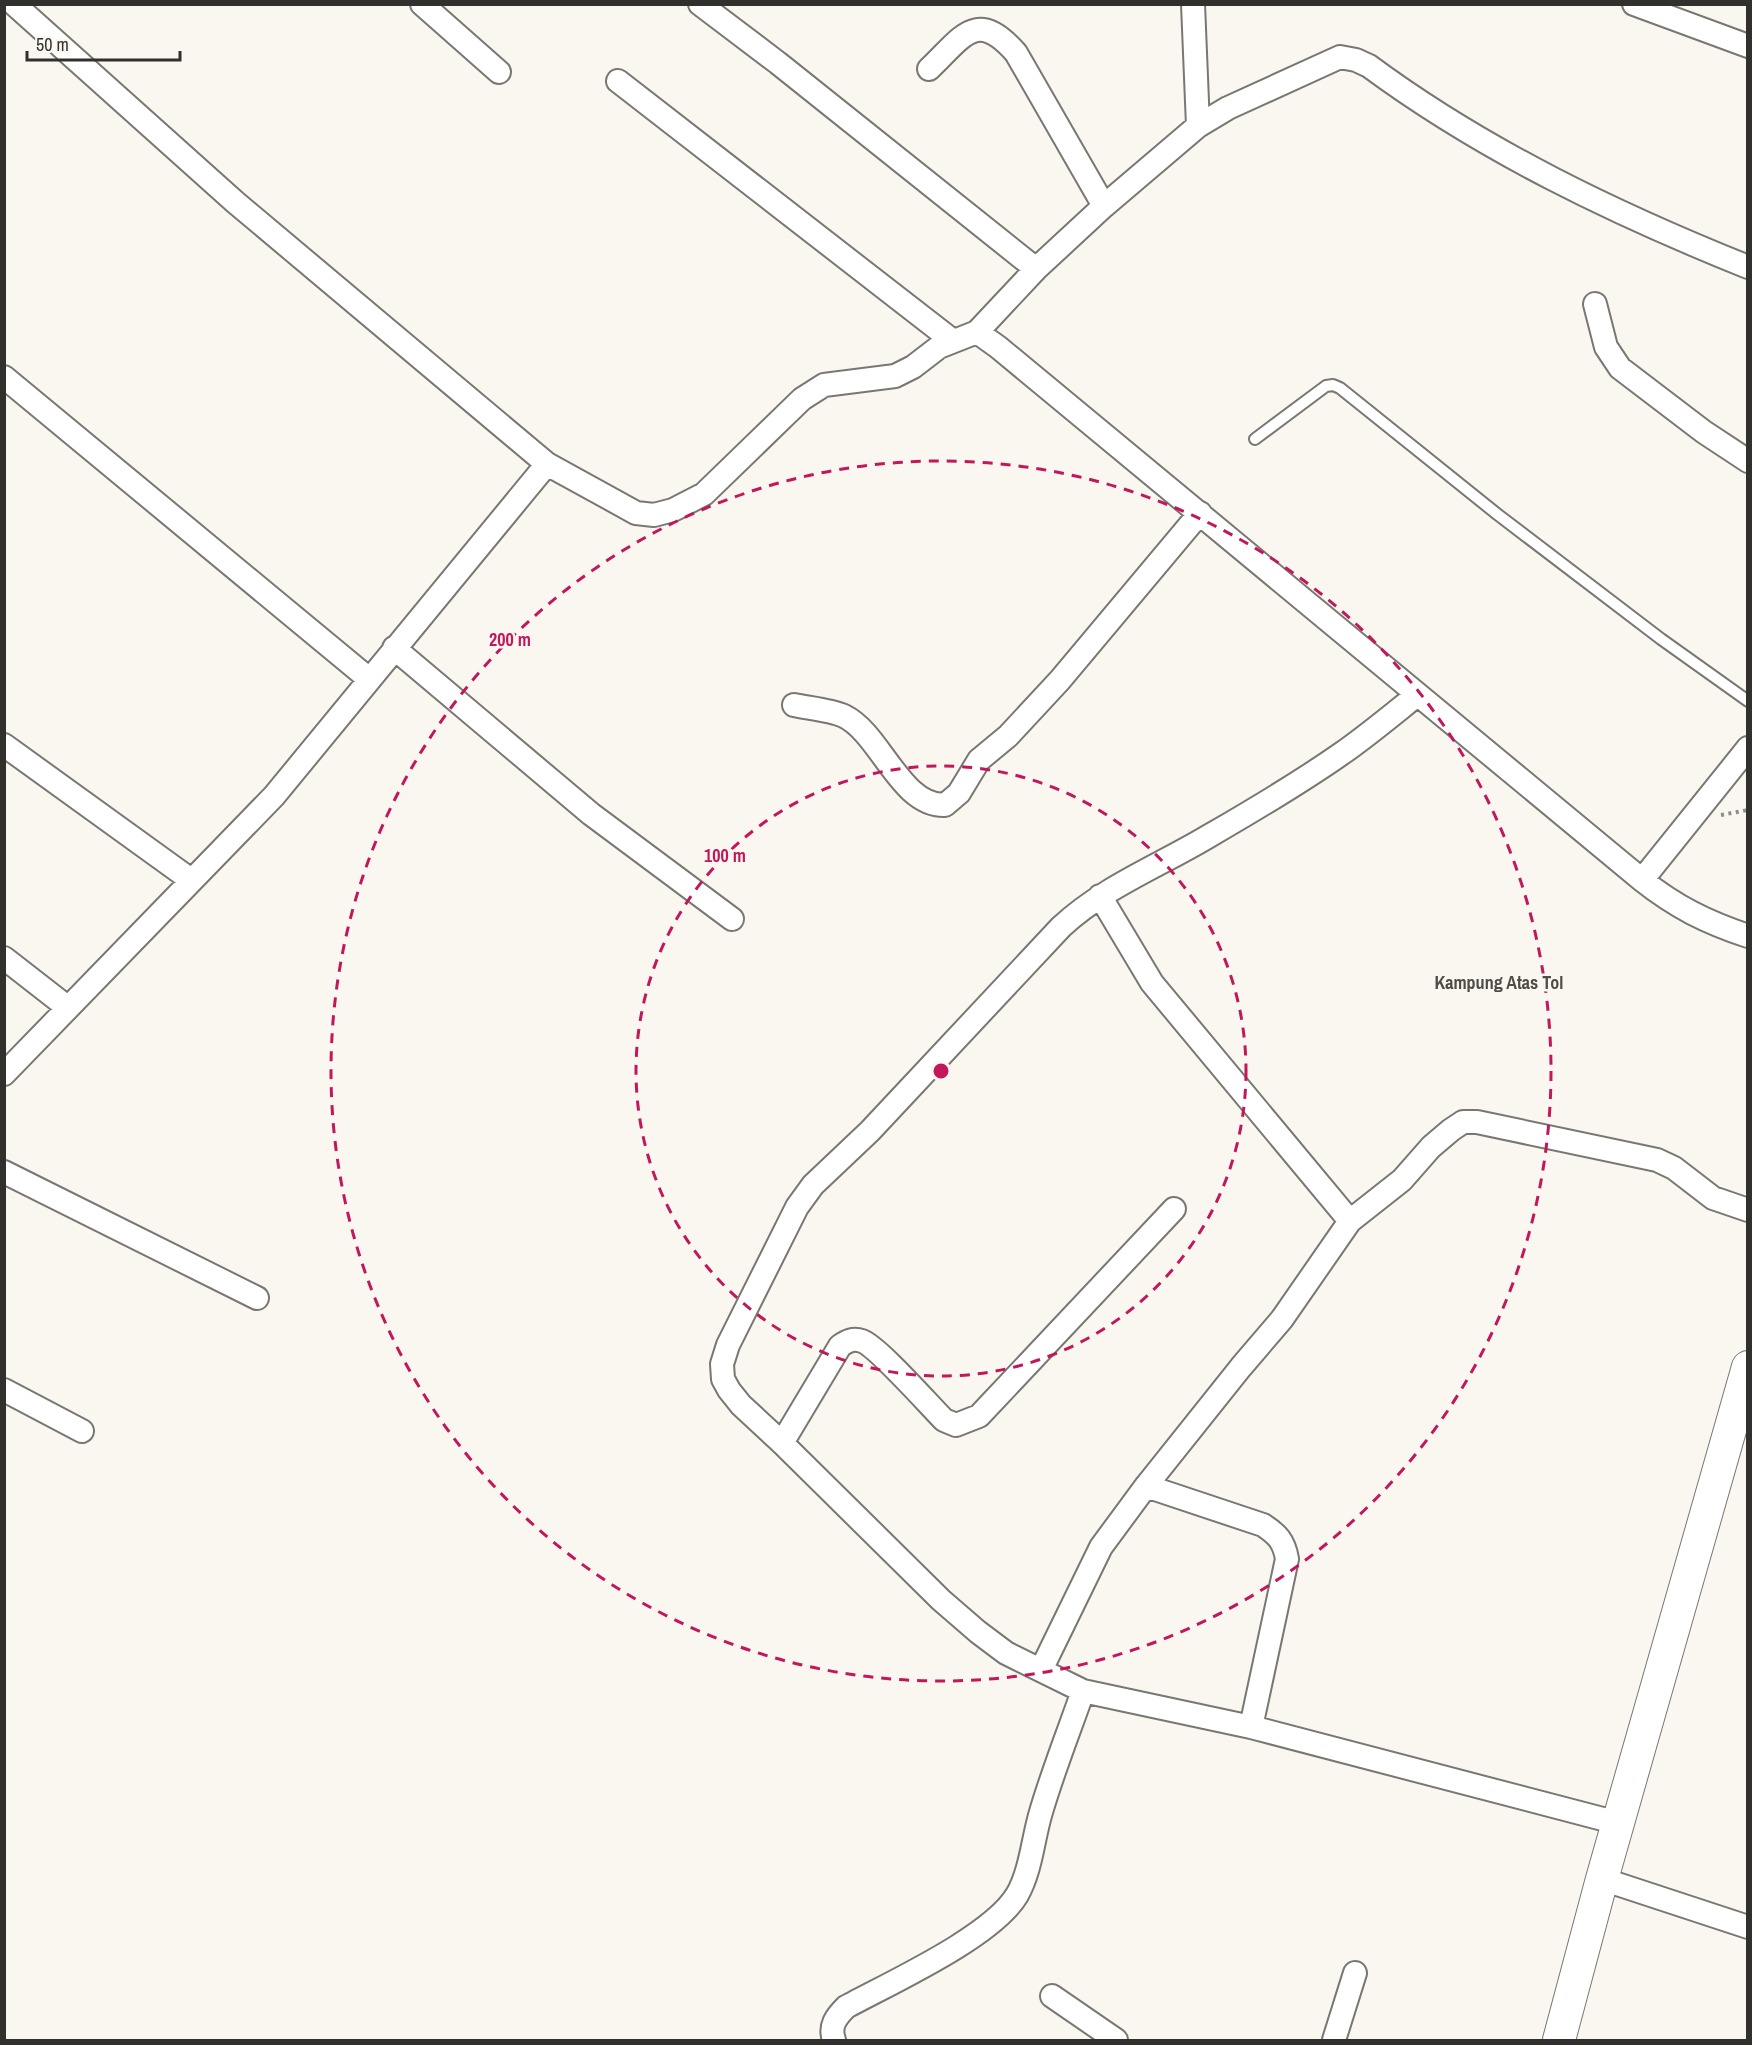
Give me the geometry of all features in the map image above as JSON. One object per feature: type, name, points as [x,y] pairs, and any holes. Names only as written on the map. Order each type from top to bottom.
[{"type":"main road","points":[[1558,2040],[1748,1367]]},
{"type":"street","points":[[15,4],[101,84],[262,225],[547,464],[636,513],[654,515],[673,510],[704,494],[814,390],[838,382],[895,376],[913,367],[939,347],[977,332],[1036,269],[1104,206],[1198,126],[1228,108],[1340,57],[1356,60],[1369,66],[1462,128],[1543,173],[1661,232],[1748,267]]},
{"type":"street","points":[[422,4],[499,72]]},
{"type":"street","points":[[700,4],[778,63],[1036,269]]},
{"type":"street","points":[[1193,4],[1198,126]]},
{"type":"street","points":[[1634,4],[1748,46]]},
{"type":"street","points":[[929,69],[962,38],[974,30],[985,29],[1000,36],[1016,53],[1104,206]]},
{"type":"street","points":[[618,81],[953,341]]},
{"type":"street","points":[[1595,304],[1606,347],[1620,368],[1704,432],[1748,461]]},
{"type":"street","points":[[977,332],[1200,513],[1417,695],[1670,902],[1726,929],[1748,936]]},
{"type":"street","points":[[4,377],[369,679]]},
{"type":"street","points":[[4,1074],[273,796],[547,464]]},
{"type":"street","points":[[794,705],[844,716],[871,739],[899,778],[925,801],[935,805],[945,805],[959,793],[979,760],[1008,736],[1060,680],[1200,513]]},
{"type":"street","points":[[394,648],[591,814],[732,919]]},
{"type":"street","points":[[1417,695],[1343,753],[1297,783],[1212,835],[1100,897],[1061,927],[877,1124],[813,1185],[797,1207],[728,1345],[722,1364],[723,1379],[741,1405],[941,1600],[1006,1653],[1083,1691],[1251,1727],[1618,1823]]},
{"type":"street","points":[[4,745],[191,880]]},
{"type":"street","points":[[1642,880],[1748,748]]},
{"type":"street","points":[[1100,897],[1152,983],[1350,1221]]},
{"type":"street","points":[[4,958],[67,1007]]},
{"type":"street","points":[[1041,1670],[1101,1547],[1240,1367],[1282,1319],[1350,1221],[1402,1180],[1431,1148],[1463,1122],[1477,1122],[1657,1160],[1674,1168],[1713,1197],[1748,1210]]},
{"type":"street","points":[[4,1173],[257,1298]]},
{"type":"street","points":[[782,1443],[840,1346],[849,1340],[862,1341],[876,1352],[944,1420],[956,1425],[979,1416],[1174,1209]]},
{"type":"street","points":[[4,1390],[82,1431]]},
{"type":"street","points":[[1146,1486],[1263,1525],[1277,1534],[1285,1545],[1287,1559],[1251,1727]]},
{"type":"street","points":[[834,2040],[832,2026],[837,2016],[846,2007],[954,1948],[995,1919],[1017,1894],[1041,1812],[1083,1691]]},
{"type":"street","points":[[1602,1879],[1748,1927]]},
{"type":"street","points":[[1334,2040],[1355,1973]]},
{"type":"street","points":[[1052,1996],[1116,2040]]},
{"type":"lane","points":[[1255,439],[1326,386],[1340,388],[1497,514],[1661,639],[1748,701]]},
{"type":"district","name":"Kampung Atas Tol","points":[[1499,982]]}]
